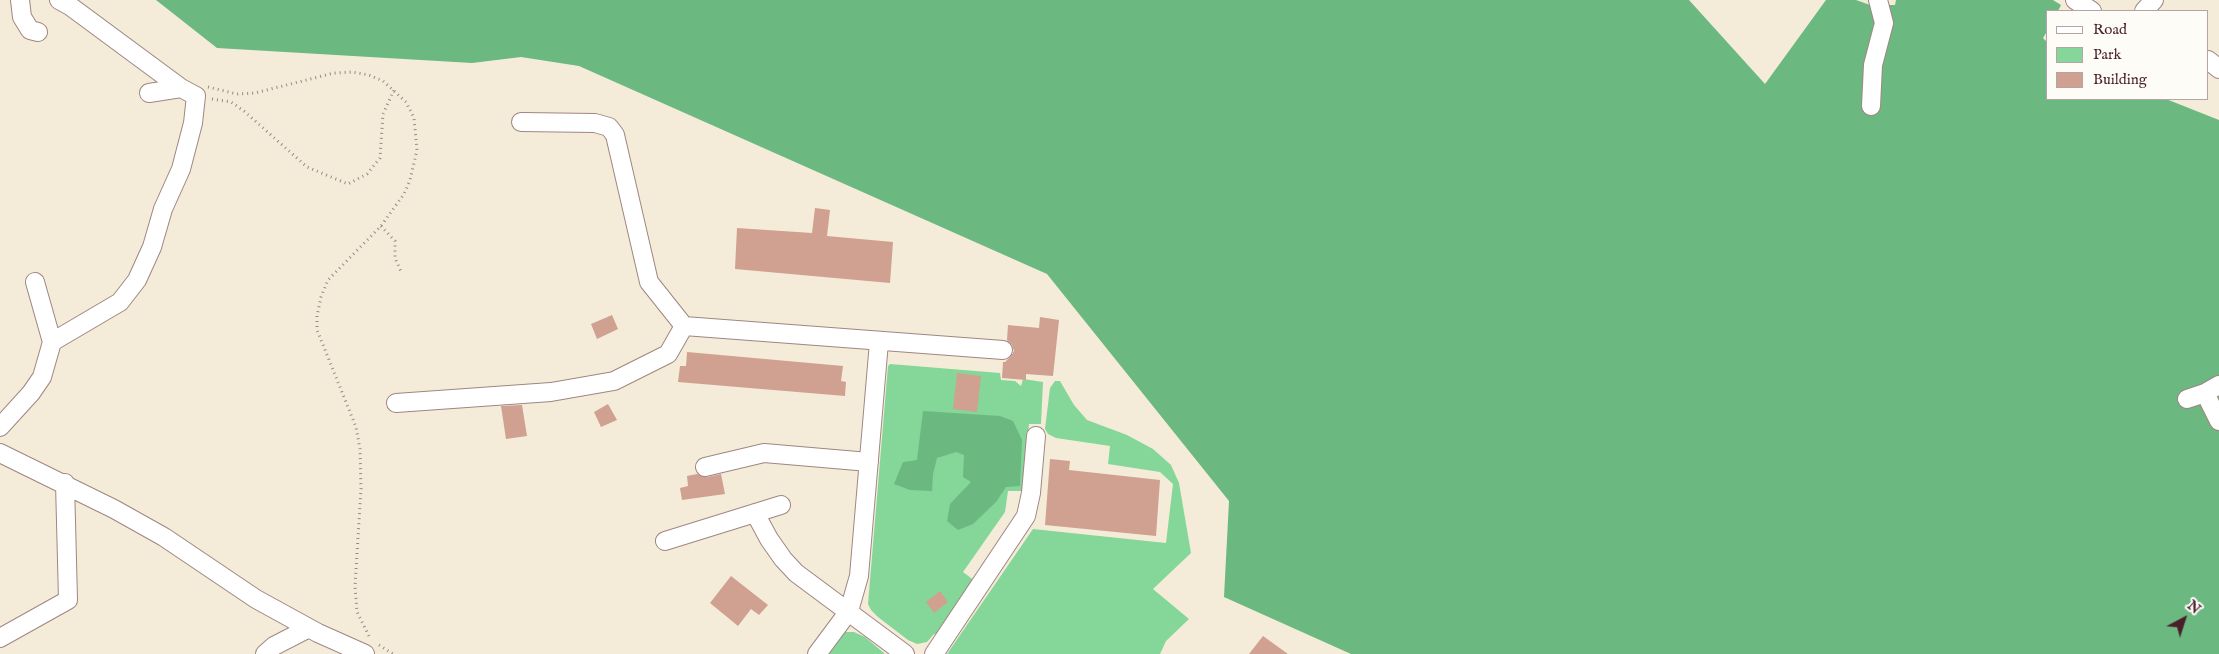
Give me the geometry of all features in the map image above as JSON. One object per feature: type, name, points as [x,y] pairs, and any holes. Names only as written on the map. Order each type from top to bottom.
[{"type":"street","points":[[20,0],[22,17],[30,30],[38,32]]},
{"type":"street","points":[[59,0],[194,90]]},
{"type":"street","points":[[1871,106],[1873,65],[1884,23],[1878,0]]},
{"type":"street","points":[[2075,0],[2090,10]]},
{"type":"street","points":[[2145,10],[2154,0]]},
{"type":"street","points":[[2209,61],[2219,69]]},
{"type":"street","points":[[149,93],[194,90]]},
{"type":"street","points":[[52,342],[120,302],[137,280],[152,247],[163,210],[181,169],[190,142],[194,90]]},
{"type":"street","points":[[521,122],[595,123],[609,127],[615,135],[649,282],[684,326],[1003,350]]},
{"type":"street","points":[[0,427],[31,393],[42,376],[52,342],[35,282]]},
{"type":"street","points":[[396,402],[551,392],[614,381],[668,354],[684,326]]},
{"type":"street","points":[[817,654],[850,611],[859,576],[879,342]]},
{"type":"street","points":[[2187,399],[2212,389],[2219,421]]},
{"type":"street","points":[[934,654],[1026,516],[1031,493],[1036,436]]},
{"type":"street","points":[[705,467],[764,452],[869,462]]},
{"type":"street","points":[[0,454],[64,483],[164,537],[256,599],[309,628],[365,654]]},
{"type":"street","points":[[0,638],[68,600],[64,483]]},
{"type":"street","points":[[665,541],[781,505]]},
{"type":"street","points":[[755,513],[769,539],[796,573],[850,611],[905,654]]},
{"type":"street","points":[[265,654],[274,646],[309,628]]},
{"type":"path","points":[[194,90],[237,94],[255,93],[334,73],[352,72],[369,75],[383,81],[406,102],[414,118],[417,150],[410,180],[394,210],[381,226],[328,280],[321,296],[317,316],[317,330],[356,427],[360,449],[361,489],[355,586],[357,612],[368,636],[384,650],[393,654]]},
{"type":"path","points":[[194,90],[231,102],[244,111],[307,167],[348,184],[367,174],[380,158],[383,114],[394,90]]},
{"type":"path","points":[[381,226],[395,241],[395,258],[402,274]]},
{"type":"green space","points":[[156,0],[1689,0],[1765,84],[1826,0],[1856,0],[1870,5],[1895,5],[1896,0],[2053,0],[2061,5],[2058,10],[2046,10],[2046,33],[2043,38],[2046,41],[2046,100],[2169,100],[2219,120],[2219,654],[1351,654],[1224,597],[1229,501],[1047,274],[579,66],[521,57],[472,63],[217,48]]},
{"type":"green space","points":[[890,364],[1000,373],[1001,380],[1015,381],[1021,386],[1023,379],[1043,382],[1041,424],[1029,424],[1023,491],[1008,491],[1005,512],[963,572],[975,581],[939,636],[934,634],[927,642],[917,644],[908,640],[878,617],[868,604],[888,366]]},
{"type":"green space","points":[[1055,381],[1060,381],[1074,405],[1087,420],[1127,435],[1153,449],[1171,465],[1179,483],[1191,553],[1153,589],[1189,619],[1166,641],[1160,654],[947,654],[1033,529],[1166,543],[1173,484],[1160,472],[1108,464],[1110,446],[1056,438],[1048,434],[1045,429],[1050,388]]},
{"type":"green space","points":[[923,411],[1000,416],[1013,421],[1022,440],[1020,486],[1006,487],[996,502],[973,524],[958,530],[947,521],[950,504],[971,482],[963,477],[964,455],[956,452],[937,458],[933,474],[932,491],[910,490],[894,484],[903,462],[917,460]]},
{"type":"green space","points":[[842,632],[854,632],[865,637],[885,654],[826,654]]},
{"type":"building","points":[[815,208],[830,210],[827,236],[893,242],[890,283],[735,269],[737,228],[812,233]]},
{"type":"building","points":[[612,315],[618,329],[597,339],[591,324]]},
{"type":"building","points":[[1040,317],[1059,320],[1053,376],[1026,374],[1026,380],[1002,378],[1003,362],[1014,351],[1012,345],[1007,340],[1008,325],[1039,328]]},
{"type":"building","points":[[687,352],[843,366],[841,381],[846,382],[845,396],[678,382],[680,366],[686,366]]},
{"type":"building","points":[[957,373],[981,376],[977,412],[953,409]]},
{"type":"building","points":[[608,404],[617,420],[601,427],[594,412]]},
{"type":"building","points":[[522,405],[527,436],[506,439],[501,406]]},
{"type":"building","points":[[1050,459],[1070,461],[1069,470],[1160,480],[1156,536],[1045,525]]},
{"type":"building","points":[[697,474],[707,477],[721,474],[725,494],[682,500],[680,488],[688,486],[687,476]]},
{"type":"building","points":[[731,576],[768,605],[759,615],[751,609],[738,626],[710,603]]},
{"type":"building","points":[[940,591],[948,602],[934,613],[926,602]]},
{"type":"building","points":[[1263,636],[1288,654],[1249,654]]}]
